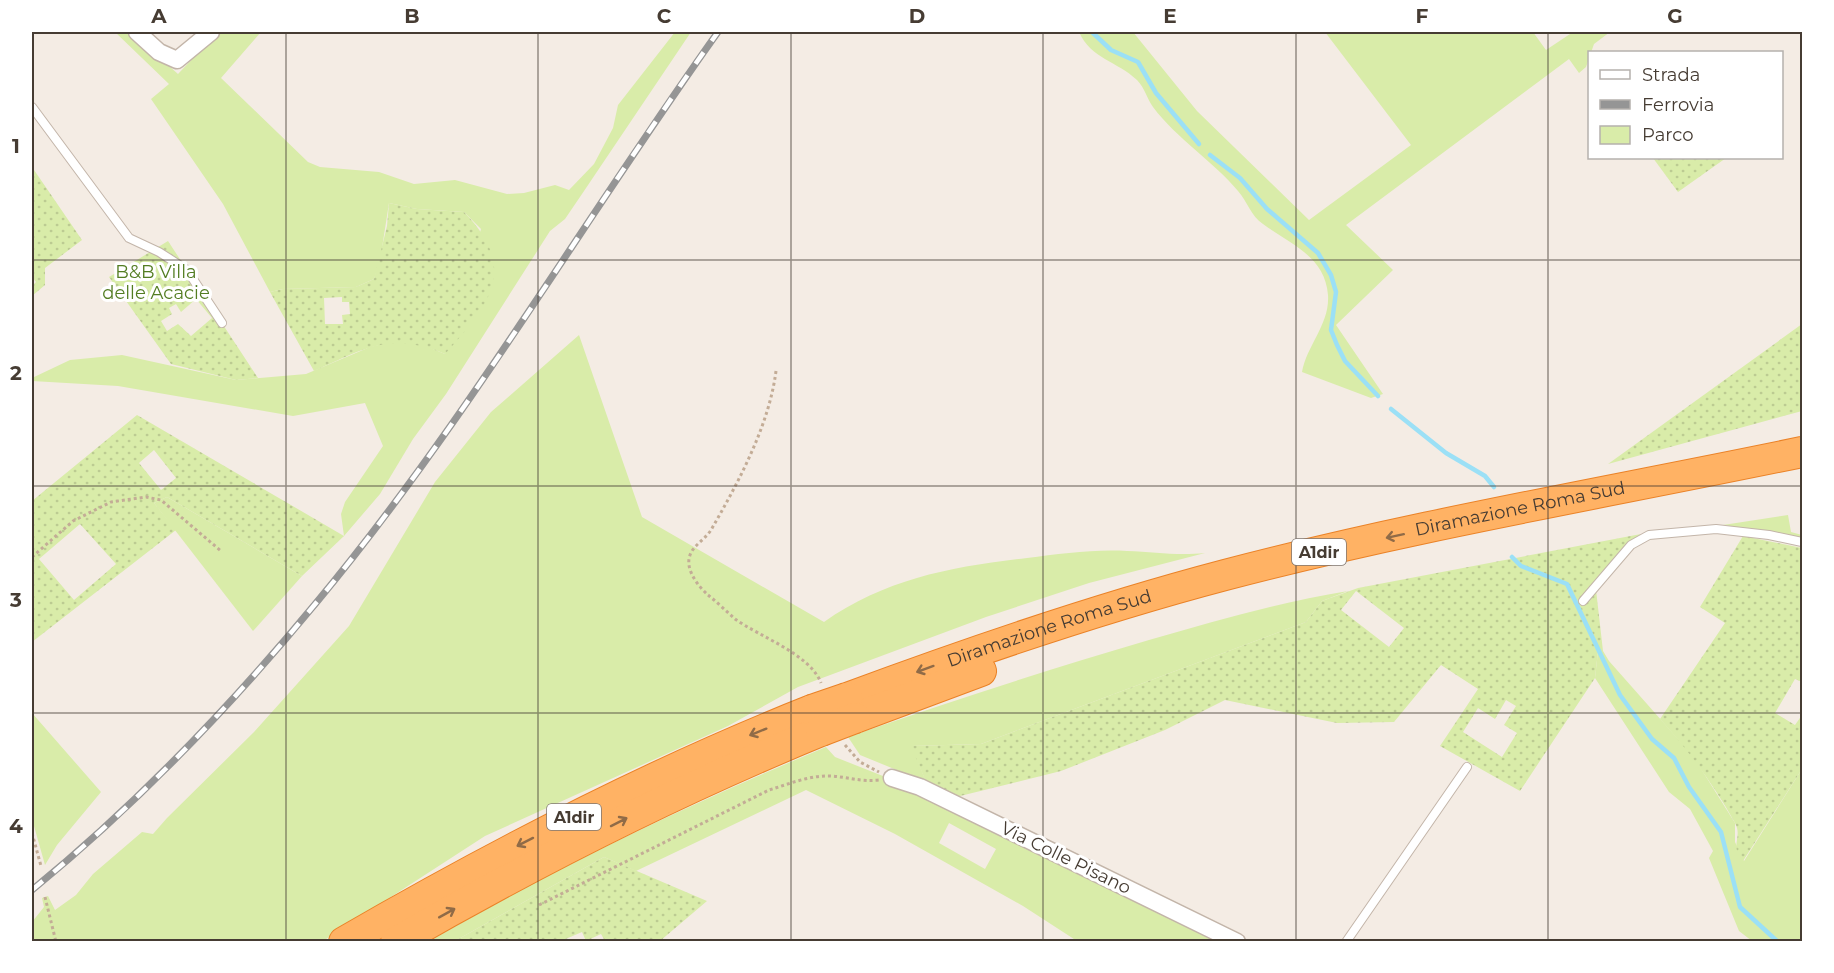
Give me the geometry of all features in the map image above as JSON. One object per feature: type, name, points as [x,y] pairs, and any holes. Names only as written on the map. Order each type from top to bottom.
[{"type":"highway","name":"Diramazione Roma Sud","points":[[396,942],[494,887],[635,814],[735,767],[833,714],[1053,625],[1261,566],[1803,452]]},
{"type":"highway","name":"Diramazione Roma Sud","points":[[344,942],[505,852],[614,796],[709,752],[1228,594],[1329,569],[1803,472]]},
{"type":"street","points":[[137,32],[159,52],[177,60],[211,32]]},
{"type":"street","name":"Via Colle Pisano","points":[[892,778],[920,787],[1237,942]]},
{"type":"lane","points":[[32,107],[129,238],[159,252],[187,270],[222,323]]},
{"type":"lane","points":[[1583,601],[1631,545],[1649,535],[1716,529],[1769,535],[1803,542]]},
{"type":"lane","points":[[1346,942],[1467,767]]},
{"type":"path","points":[[776,371],[773,394],[762,429],[709,533],[694,547],[689,560],[690,569],[700,588],[735,619],[812,667],[846,749],[860,762],[892,778]]},
{"type":"path","points":[[32,557],[73,521],[111,502],[146,497],[161,500],[220,551]]},
{"type":"path","points":[[539,905],[769,790],[805,778],[829,776],[862,782],[892,778]]},
{"type":"path","points":[[32,833],[41,866]]},
{"type":"path","points":[[45,897],[56,942]]},
{"type":"green space","points":[[115,32],[131,32],[178,74],[218,32],[261,32],[221,78],[308,162],[320,167],[379,172],[414,184],[455,180],[507,194],[524,193],[555,185],[569,190],[594,164],[613,128],[618,105],[675,32],[691,32],[565,219],[550,231],[446,394],[413,439],[380,494],[344,536],[341,514],[345,502],[383,446],[365,403],[293,416],[118,386],[32,381],[32,378],[70,360],[122,355],[236,380],[306,374],[370,347],[395,341],[421,344],[445,354],[481,229],[464,212],[417,209],[389,203],[380,261],[374,279],[356,287],[283,289],[270,292],[223,204],[151,99],[169,84]]},
{"type":"green space","points":[[1079,32],[1133,32],[1197,111],[1309,220],[1411,145],[1325,32],[1533,32],[1546,50],[1573,32],[1610,32],[1594,44],[1592,51],[1588,51],[1586,67],[1579,73],[1569,59],[1346,225],[1393,270],[1336,325],[1383,394],[1371,398],[1302,372],[1328,306],[1325,282],[1313,261],[1295,245],[1259,221],[1228,180],[1163,119],[1137,80],[1097,54],[1084,41]]},
{"type":"green space","points":[[1654,159],[1725,159],[1678,192]]},
{"type":"green space","points":[[32,167],[82,240],[45,268],[45,285],[32,296],[32,286],[36,282],[32,277]]},
{"type":"green space","points":[[389,203],[417,209],[464,212],[481,232],[491,251],[494,269],[492,286],[485,303],[445,354],[426,347],[393,343],[363,350],[314,371],[270,292],[283,289],[356,287],[374,279],[387,226]],"holes":[[[342,297],[342,302],[349,302],[350,314],[342,315],[343,324],[325,324],[324,298]]]},
{"type":"green space","name":"B&B Villa delle Acacie","points":[[168,241],[258,378],[236,380],[171,364],[109,277]],"holes":[[[196,299],[212,318],[191,336],[178,324],[167,331],[161,321],[172,314],[169,308],[176,304],[181,312]]]},
{"type":"green space","points":[[1802,324],[1802,411],[1608,464]]},
{"type":"green space","points":[[579,335],[642,517],[824,622],[848,607],[896,585],[972,566],[1090,551],[1205,553],[1089,583],[986,617],[798,687],[728,726],[485,836],[323,941],[32,942],[32,922],[44,907],[42,898],[48,896],[55,910],[76,895],[93,874],[142,832],[153,834],[254,732],[349,626],[435,482],[491,412]]},
{"type":"green space","points":[[137,415],[344,536],[302,576],[167,497],[154,503],[176,530],[32,642],[32,501]],"holes":[[[154,450],[176,478],[161,490],[139,463]],[[80,524],[116,564],[74,600],[39,559]]]},
{"type":"green space","points":[[167,497],[302,576],[253,631],[154,503]]},
{"type":"green space","points":[[1788,515],[1791,532],[1802,535],[1802,538],[1723,525]]},
{"type":"green space","points":[[1641,534],[1626,546],[1595,581],[1603,651],[1598,651],[1595,678],[1520,791],[1440,746],[1478,689],[1441,665],[1394,722],[1337,723],[1225,700],[1165,730],[1061,771],[956,797],[926,782],[911,746],[981,744],[1306,622],[1322,601],[1358,588]],"holes":[[[1356,591],[1404,628],[1389,647],[1341,610]],[[1506,700],[1516,706],[1504,725],[1517,733],[1502,757],[1463,732],[1478,708],[1495,719]]]},
{"type":"green space","points":[[1743,536],[1802,548],[1802,682],[1795,679],[1775,713],[1795,725],[1802,715],[1802,769],[1743,861],[1736,846],[1737,828],[1727,809],[1681,743],[1660,719],[1725,623],[1700,607]]},
{"type":"green space","points":[[1348,591],[1322,601],[1306,622],[981,744],[912,746],[926,782],[860,755],[848,737],[1149,640],[1273,606]]},
{"type":"green space","points":[[1598,651],[1603,651],[1609,661],[1693,756],[1735,823],[1735,842],[1744,861],[1802,769],[1802,941],[1752,941],[1739,931],[1709,858],[1713,851],[1690,809],[1669,792],[1595,678]]},
{"type":"green space","points":[[32,713],[101,792],[57,845],[45,865],[32,819]]},
{"type":"green space","points":[[826,747],[835,757],[898,782],[1223,941],[1077,941],[1023,906],[895,834],[806,790],[636,871],[604,857],[455,941],[428,942],[574,862]],"holes":[[[949,823],[996,849],[985,869],[939,843]]]},
{"type":"green space","points":[[604,857],[707,901],[660,941],[605,941],[601,934],[586,941],[582,932],[561,941],[455,941]]},
{"type":"waterway","points":[[1092,32],[1111,50],[1138,62],[1156,93],[1199,144]]},
{"type":"waterway","points":[[1210,155],[1240,178],[1267,209],[1318,253],[1331,275],[1336,292],[1331,330],[1337,345],[1345,361],[1378,396]]},
{"type":"waterway","points":[[1391,409],[1446,453],[1485,476],[1494,487]]},
{"type":"waterway","points":[[1512,557],[1521,566],[1567,584],[1620,695],[1652,739],[1674,758],[1689,787],[1721,832],[1740,907],[1778,942]]},
{"type":"railway","points":[[32,890],[71,858],[181,754],[283,642],[371,535],[473,394],[718,32]]}]
